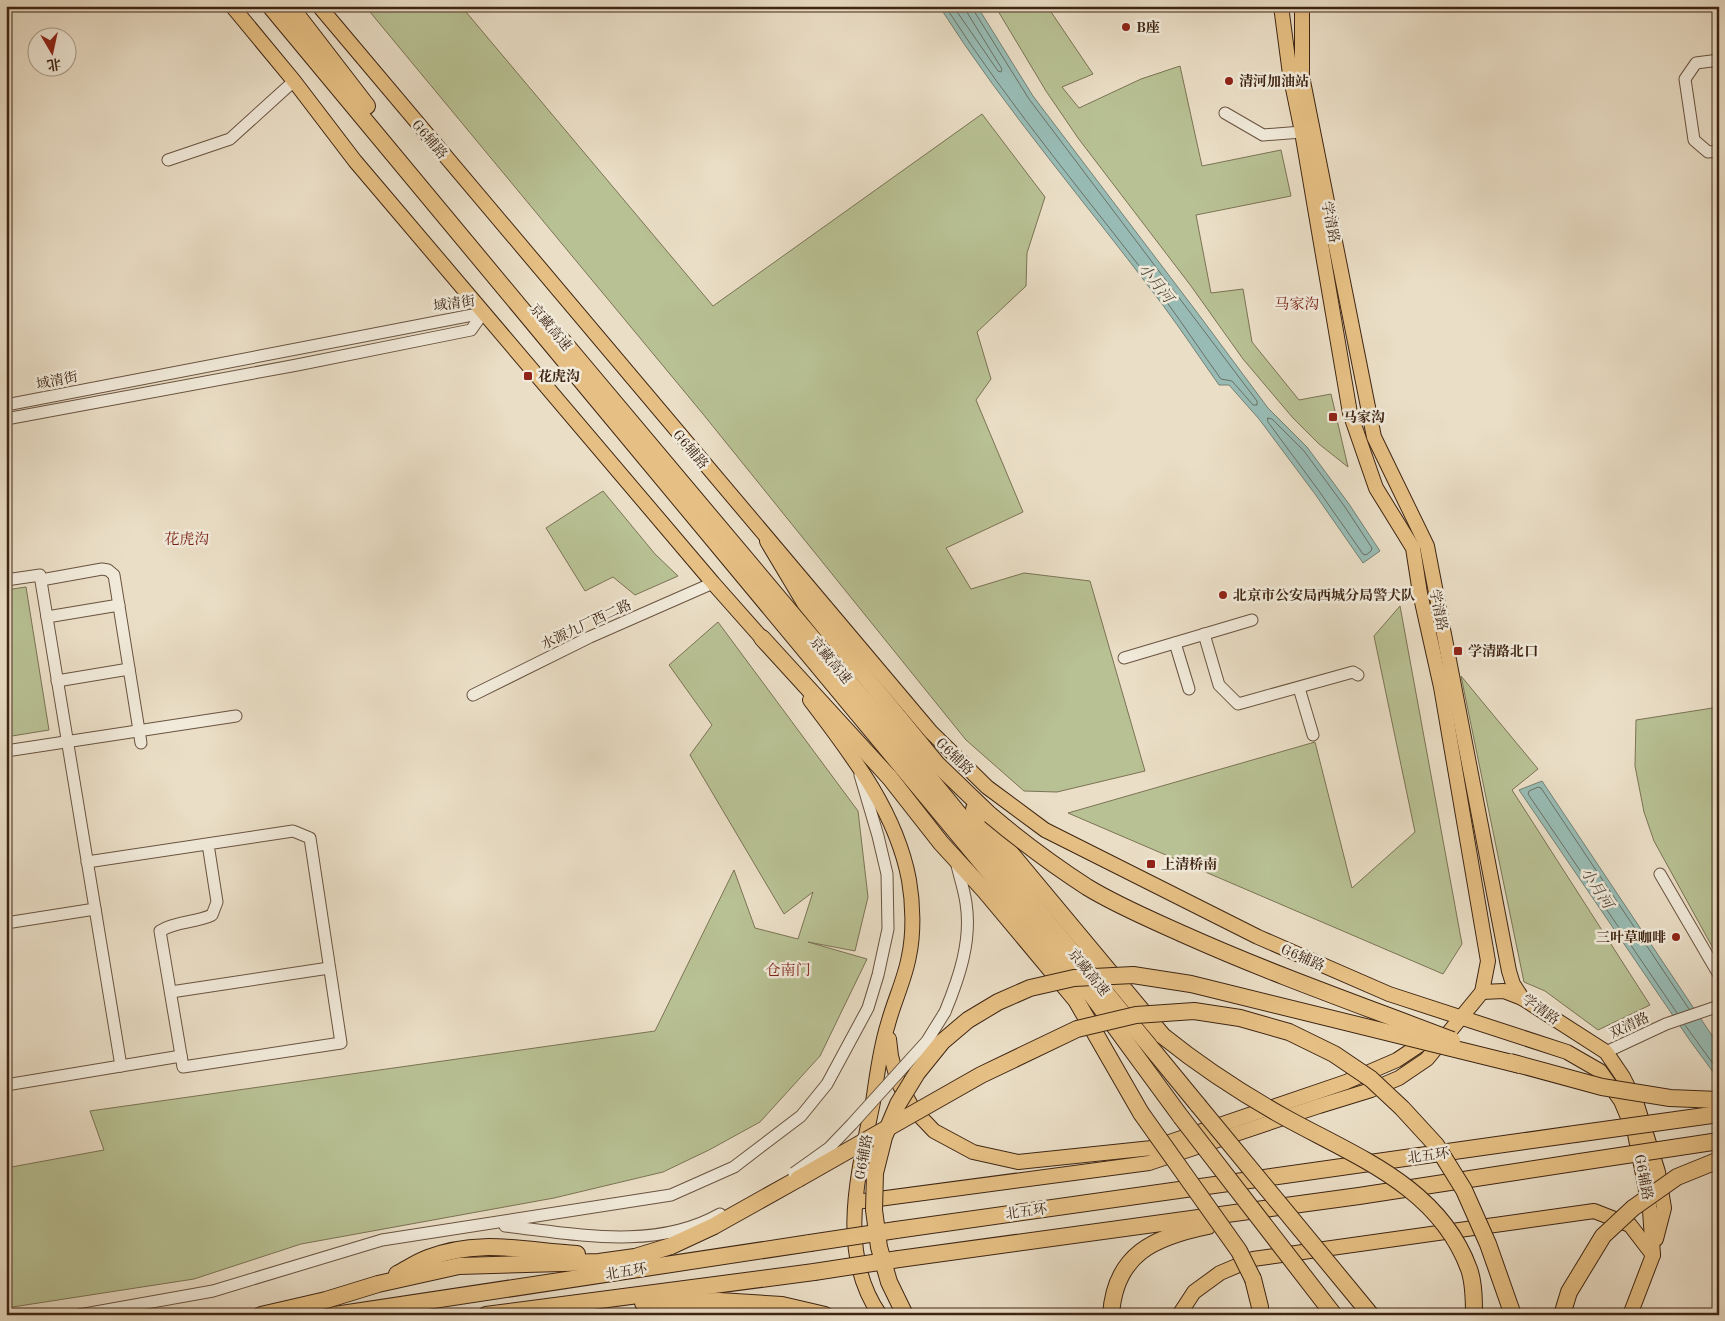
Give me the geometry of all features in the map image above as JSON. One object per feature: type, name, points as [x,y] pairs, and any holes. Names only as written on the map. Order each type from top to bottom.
[{"type":"highway","name":"京藏高速","points":[[270,6],[1086,989],[1180,1117],[1334,1315]]},
{"type":"highway","name":"京藏高速","points":[[290,6],[379,122],[913,758],[1371,1315]]},
{"type":"highway","points":[[768,541],[805,603],[1072,929],[1163,1036],[1199,1065],[1239,1091],[1330,1142],[1376,1165],[1409,1188],[1438,1216],[1457,1244],[1470,1271],[1474,1315]]},
{"type":"highway","points":[[762,638],[890,778],[1076,1000],[1142,1113],[1239,1251],[1253,1279],[1260,1307],[1259,1315]]},
{"type":"highway","points":[[937,764],[990,815],[1040,855],[1088,887],[1135,913],[1293,980],[1520,1065]]},
{"type":"highway","points":[[905,1315],[890,1282],[879,1248],[874,1210],[874,1173],[884,1137],[898,1104],[917,1073],[942,1042],[968,1020],[998,1002],[1030,988],[1074,978],[1133,975],[1191,984],[1602,1087],[1670,1098],[1719,1100]]},
{"type":"highway","points":[[261,1315],[326,1300],[378,1284],[427,1258],[458,1249],[498,1246],[597,1255],[671,1246],[714,1226],[796,1176],[981,1075],[1077,1029],[1136,1014],[1194,1011],[1240,1018],[1290,1032],[1334,1054],[1370,1079],[1402,1108],[1436,1145],[1464,1190],[1488,1244],[1513,1315]]},
{"type":"highway","name":"北五环","points":[[335,1315],[896,1230],[1719,1114]]},
{"type":"highway","name":"北五环","points":[[486,1315],[814,1272],[1359,1196],[1719,1141]]},
{"type":"highway","points":[[1562,1315],[1569,1292],[1604,1236],[1632,1208],[1677,1177],[1719,1160]]},
{"type":"highway","points":[[1110,1315],[1115,1288],[1120,1275],[1130,1260],[1151,1244],[1164,1238],[1199,1228],[1359,1196]]},
{"type":"highway","points":[[561,1304],[719,1301],[782,1305],[825,1315]]},
{"type":"main road","name":"G6辅路","points":[[232,6],[294,80],[356,162],[713,583],[762,638],[856,761],[884,808],[900,849],[908,880],[912,914],[910,955],[887,1026],[858,1176],[855,1250],[866,1287],[880,1315]]},
{"type":"main road","name":"G6辅路","points":[[319,6],[768,541],[931,732],[987,786],[1045,830],[1266,940],[1388,994],[1567,1052],[1600,1070],[1621,1101],[1635,1134],[1650,1210],[1653,1255],[1630,1315]]},
{"type":"main road","name":"学清路","points":[[856,1202],[1149,1163],[1371,1090],[1399,1078],[1427,1059],[1482,992],[1488,961],[1441,687],[1420,593],[1413,548],[1376,488],[1350,413],[1302,132],[1290,74],[1281,6]]},
{"type":"main road","name":"学清路","points":[[1302,6],[1302,76],[1374,437],[1427,546],[1509,971],[1513,984],[1522,998],[1606,1052],[1637,1105],[1658,1172],[1664,1208],[1653,1255]]},
{"type":"main road","points":[[1482,992],[1504,991],[1522,998]]},
{"type":"main road","points":[[887,1026],[891,1056],[898,1082],[913,1109],[934,1131],[973,1152],[1018,1162],[1152,1148],[1346,1082],[1397,1060],[1462,1017]]},
{"type":"main road","points":[[1179,1315],[1194,1292],[1220,1273],[1253,1259],[1594,1211],[1630,1226],[1653,1255]]},
{"type":"street","points":[[1719,60],[1696,63],[1685,79],[1694,140],[1708,152],[1719,151]]},
{"type":"street","points":[[168,160],[230,139],[294,80]]},
{"type":"street","points":[[1225,113],[1263,135],[1302,132]]},
{"type":"street","name":"域清街","points":[[6,405],[483,313]]},
{"type":"street","name":"域清街","points":[[6,418],[297,365],[471,330],[483,313]]},
{"type":"street","points":[[41,580],[102,569],[108,570],[114,575],[141,744]]},
{"type":"street","points":[[6,580],[40,575],[121,1066]]},
{"type":"street","name":"水源九厂西二路","points":[[474,695],[590,637],[713,583]]},
{"type":"street","points":[[47,617],[119,605]]},
{"type":"street","points":[[1124,658],[1252,620]]},
{"type":"street","points":[[1204,634],[1219,685],[1238,704],[1353,672],[1358,674]]},
{"type":"street","points":[[1175,643],[1189,689]]},
{"type":"street","points":[[57,681],[129,670]]},
{"type":"street","points":[[1299,688],[1313,735]]},
{"type":"street","points":[[6,751],[236,716]]},
{"type":"street","points":[[79,1315],[213,1291],[382,1240],[671,1195],[734,1167],[801,1116],[827,1084],[868,1008],[878,975],[888,929],[886,874],[878,836],[856,761]]},
{"type":"street","points":[[87,862],[292,831],[310,838],[341,1043],[183,1067],[160,931],[169,926],[203,919],[212,915],[216,902],[208,844]]},
{"type":"street","points":[[490,1224],[604,1237],[640,1236],[678,1231],[712,1219],[796,1176],[829,1148],[852,1124],[927,1041],[946,1012],[960,977],[967,939],[967,904],[955,857]]},
{"type":"street","points":[[1660,874],[1719,975]]},
{"type":"street","points":[[6,923],[95,908]]},
{"type":"street","points":[[171,992],[329,968]]},
{"type":"street","name":"双清路","points":[[1606,1052],[1666,1024],[1719,1006]]},
{"type":"street","points":[[6,1085],[181,1056]]},
{"type":"green space","points":[[365,6],[461,6],[713,306],[982,114],[1045,197],[1027,253],[1026,286],[977,332],[991,379],[976,400],[1023,512],[946,548],[971,589],[1024,573],[1090,581],[1145,771],[1057,792],[1024,791],[966,740],[703,414]]},
{"type":"green space","points":[[995,6],[1047,6],[1093,74],[1062,87],[1079,108],[1141,79],[1180,66],[1202,166],[1281,150],[1291,196],[1196,215],[1211,293],[1243,289],[1252,342],[1299,400],[1331,394],[1348,467],[1319,444],[1293,418],[1243,359],[1191,286],[1078,138],[1046,91]]},
{"type":"green space","points":[[603,491],[655,554],[678,576],[635,595],[613,577],[585,591],[546,528]]},
{"type":"green space","points":[[26,587],[49,730],[6,737],[6,590]]},
{"type":"green space","points":[[1400,606],[1462,944],[1443,974],[1068,813],[1315,742],[1352,888],[1415,832],[1374,636]]},
{"type":"green space","points":[[718,622],[858,811],[868,897],[855,951],[808,942],[867,959],[820,1056],[760,1122],[709,1150],[663,1172],[554,1198],[301,1244],[194,1279],[6,1308],[6,1168],[104,1150],[90,1111],[655,1031],[734,870],[755,928],[798,939],[813,892],[784,914],[690,755],[712,725],[669,665]]},
{"type":"green space","points":[[1461,676],[1538,769],[1512,790],[1650,1005],[1598,1030],[1545,991],[1524,982]]},
{"type":"green space","points":[[1719,707],[1719,959],[1654,841],[1644,812],[1635,766],[1636,720]]},
{"type":"water","name":"小月河","points":[[939,6],[977,6],[1033,96],[1268,408],[1307,447],[1349,504],[1380,551],[1363,563],[1259,419],[1229,385],[1219,385],[1162,304],[1019,120]]},
{"type":"water","name":"小月河","points":[[1542,781],[1719,1046],[1719,1080],[1519,790]]},
{"type":"place","name":"B座","points":[[1126,27]]},
{"type":"place","name":"清河加油站","points":[[1229,81]]},
{"type":"place","name":"花虎沟","points":[[528,376]]},
{"type":"place","name":"马家沟","points":[[1333,417]]},
{"type":"place","name":"北京市公安局西城分局警犬队","points":[[1223,595]]},
{"type":"place","name":"学清路北口","points":[[1458,651]]},
{"type":"place","name":"上清桥南","points":[[1151,864]]},
{"type":"place","name":"三叶草咖啡","points":[[1676,937]]},
{"type":"district","name":"马家沟","points":[[1297,304]]},
{"type":"district","name":"花虎沟","points":[[187,539]]},
{"type":"district","name":"仓南门","points":[[788,970]]}]
